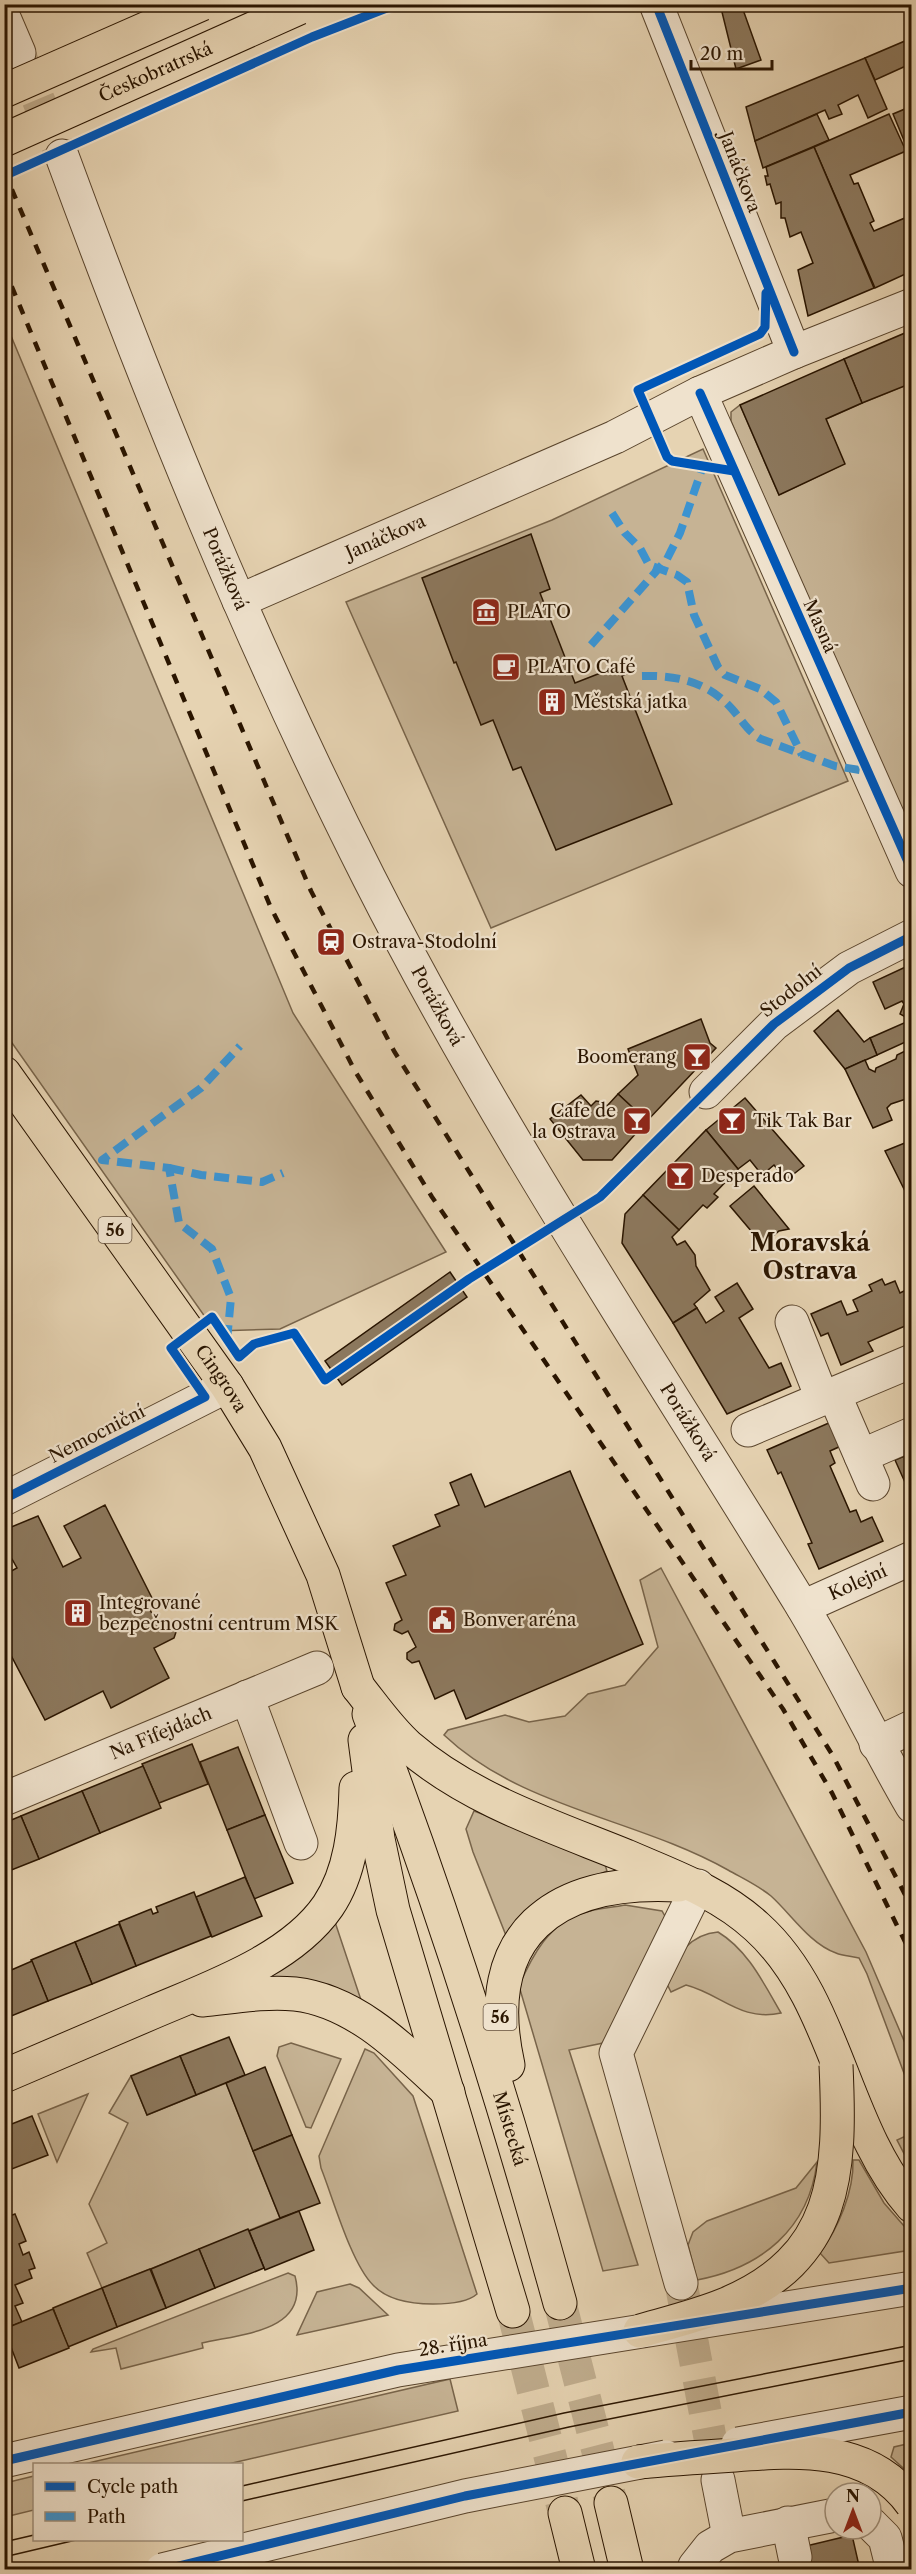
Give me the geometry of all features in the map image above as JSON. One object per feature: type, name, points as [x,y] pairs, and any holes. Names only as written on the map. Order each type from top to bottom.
[{"type":"main road","points":[[4,91],[202,4]]},
{"type":"main road","name":"Českobratrská","points":[[4,140],[304,6]]},
{"type":"main road","name":"Cingrova","points":[[4,1073],[227,1386],[265,1448],[323,1575],[358,1687]]},
{"type":"main road","name":"56","points":[[358,1687],[406,1744],[455,1780],[530,1816],[699,1886],[758,1928],[787,1962],[817,2013],[836,2065],[890,2176],[912,2206]]},
{"type":"main road","name":"56","points":[[358,1687],[378,1839],[410,1972],[450,2094],[513,2311]]},
{"type":"main road","name":"56","points":[[4,2076],[226,1981],[273,1955],[319,1917],[335,1894],[351,1849],[355,1823],[358,1687]]},
{"type":"main road","name":"Místecká","points":[[358,1687],[414,1830],[457,1957],[558,2295],[502,2039],[501,2000],[512,1958],[526,1935],[543,1915],[583,1894],[634,1884],[699,1886]]},
{"type":"main road","name":"56","points":[[176,2002],[280,1994],[303,1995],[327,2002],[376,2028],[450,2094]]},
{"type":"main road","name":"56","points":[[640,2331],[735,2300],[772,2277],[808,2245],[824,2212],[834,2178],[837,2144],[836,2065]]},
{"type":"main road","points":[[638,2462],[783,2451],[832,2455],[856,2461],[878,2472],[897,2486],[912,2504]]},
{"type":"main road","points":[[611,2503],[627,2570]]},
{"type":"main road","points":[[565,2513],[579,2570]]},
{"type":"street","name":"Janáčkova","points":[[656,4],[794,352]]},
{"type":"street","points":[[4,18],[19,53]]},
{"type":"street","name":"Porážková","points":[[62,156],[156,403],[239,601],[274,682],[370,880],[498,1115],[803,1607],[912,1806]]},
{"type":"street","name":"Janáčkova","points":[[239,601],[615,436],[700,393],[794,352],[912,305]]},
{"type":"street","name":"Masná","points":[[700,393],[912,871]]},
{"type":"street","name":"Stodolní","points":[[706,1092],[774,1024],[849,968],[912,936]]},
{"type":"street","points":[[792,1322],[867,1470],[912,1434]]},
{"type":"street","points":[[748,1430],[912,1361]]},
{"type":"street","name":"Nemocniční","points":[[4,1499],[227,1386]]},
{"type":"street","name":"Kolejní","points":[[803,1607],[912,1558]]},
{"type":"street","name":"Na Fifejdách","points":[[4,1798],[317,1668]]},
{"type":"street","points":[[247,1697],[301,1843]]},
{"type":"street","points":[[876,1744],[912,1727]]},
{"type":"street","points":[[681,2283],[616,2053],[699,1886]]},
{"type":"street","name":"28. října","points":[[4,2461],[398,2370],[912,2288]]},
{"type":"street","points":[[162,2570],[465,2496],[912,2412]]},
{"type":"street","points":[[718,2480],[729,2536]]},
{"type":"street","points":[[696,2570],[695,2566],[710,2547],[729,2536],[823,2517]]},
{"type":"street","points":[[788,2523],[795,2557]]},
{"type":"street","points":[[883,2536],[893,2570]]},
{"type":"shaded area","points":[[4,319],[293,1013],[446,1252],[280,1329],[215,1331],[5,1033]]},
{"type":"shaded area","points":[[911,383],[911,835],[731,421],[731,412],[740,405],[779,495],[844,464],[826,419]]},
{"type":"shaded area","points":[[703,449],[848,781],[491,928],[346,602],[552,520]]},
{"type":"shaded area","points":[[661,1568],[866,1952],[911,2057],[911,2092],[859,1958],[839,1954],[818,1943],[771,1896],[756,1885],[693,1853],[581,1811],[508,1780],[475,1760],[444,1735],[448,1730],[505,1715],[529,1722],[565,1716],[588,1694],[625,1685],[658,1647],[640,1580]]},
{"type":"shaded area","points":[[474,1811],[603,1858],[607,1871],[538,1900],[507,1938],[466,1829]]},
{"type":"shaded area","points":[[625,1905],[662,1911],[666,1918],[603,2043],[569,2050],[638,2265],[603,2271],[519,1986],[536,1952],[560,1924],[588,1911]]},
{"type":"shaded area","points":[[335,1922],[363,2006],[243,1980]]},
{"type":"shaded area","points":[[718,1932],[729,1939],[747,1958],[781,2013],[754,2014],[686,1985],[671,1992],[664,1978],[679,1954],[700,1937]]},
{"type":"shaded area","points":[[291,2043],[341,2059],[311,2128],[306,2127],[277,2056],[279,2047]]},
{"type":"shaded area","points":[[365,2049],[374,2053],[413,2096],[477,2294],[473,2297],[462,2301],[433,2304],[409,2302],[386,2295],[365,2275],[343,2230],[319,2156]]},
{"type":"shaded area","points":[[131,2076],[147,2115],[226,2083],[280,2218],[102,2288],[87,2253],[107,2243],[89,2204],[128,2123],[109,2113]]},
{"type":"shaded area","points":[[88,2094],[57,2162],[38,2114]]},
{"type":"shaded area","points":[[911,2129],[911,2167],[897,2140],[908,2135]]},
{"type":"shaded area","points":[[853,2160],[859,2160],[884,2203],[911,2234],[911,2250],[829,2263],[820,2253],[844,2209],[851,2185]]},
{"type":"shaded area","points":[[817,2162],[812,2186],[804,2207],[778,2242],[742,2266],[697,2280],[688,2245],[693,2232],[707,2221],[796,2188]]},
{"type":"shaded area","points":[[288,2273],[295,2276],[297,2295],[292,2309],[282,2319],[268,2327],[252,2333],[202,2343],[203,2348],[121,2369],[116,2348],[91,2352],[93,2349]]},
{"type":"shaded area","points":[[350,2284],[359,2288],[388,2315],[297,2335],[317,2292]]},
{"type":"shaded area","points":[[450,2379],[458,2411],[232,2463],[88,2463]]},
{"type":"shaded area","points":[[912,2443],[911,2475],[891,2457],[894,2447]]},
{"type":"shaded area","points":[[33,2476],[33,2510],[5,2517],[5,2483]]},
{"type":"building","points":[[720,4],[741,4],[761,60],[736,69]]},
{"type":"building","points":[[912,38],[912,60],[907,62],[908,65],[875,80],[865,58]]},
{"type":"building","points":[[865,58],[887,109],[868,118],[858,95],[838,105],[842,114],[829,119],[825,110],[755,141],[746,107]]},
{"type":"building","points":[[912,106],[912,149],[908,150],[893,114]]},
{"type":"building","points":[[817,114],[829,140],[763,168],[755,141]]},
{"type":"building","points":[[889,114],[906,151],[850,175],[854,184],[858,183],[874,221],[870,223],[874,231],[912,215],[912,271],[875,288],[814,147]]},
{"type":"building","points":[[814,147],[874,288],[808,316],[798,270],[813,263],[801,232],[790,237],[785,218],[781,218],[781,202],[776,204],[765,176],[768,176],[766,167]]},
{"type":"building","points":[[912,330],[912,383],[862,403],[844,359]]},
{"type":"building","points":[[844,359],[862,403],[826,419],[845,464],[779,495],[740,405]]},
{"type":"building","name":"Městská jatka","points":[[531,534],[550,589],[540,593],[575,683],[626,663],[630,672],[622,676],[672,804],[556,850],[521,767],[513,770],[493,720],[481,725],[456,662],[454,663],[422,578]]},
{"type":"building","points":[[912,964],[912,1039],[877,1055],[870,1038],[911,1020],[900,1014],[904,1004],[902,1001],[885,1009],[873,982]]},
{"type":"building","points":[[838,1010],[864,1042],[870,1038],[877,1055],[845,1069],[814,1031]]},
{"type":"building","points":[[701,1019],[710,1043],[716,1048],[647,1121],[618,1094],[638,1075],[628,1049]]},
{"type":"building","points":[[907,1050],[912,1052],[912,1097],[891,1104],[887,1108],[892,1120],[873,1128],[845,1069],[865,1060],[869,1069],[875,1072],[876,1068],[896,1059],[897,1055]]},
{"type":"building","points":[[618,1094],[647,1121],[612,1160],[583,1160],[550,1119],[581,1095],[591,1106],[596,1101],[607,1106]]},
{"type":"building","points":[[745,1098],[804,1166],[786,1180],[774,1165],[762,1175],[750,1160],[738,1169],[706,1130]]},
{"type":"building","points":[[706,1130],[738,1169],[714,1194],[718,1197],[707,1208],[703,1205],[679,1230],[643,1195]]},
{"type":"building","points":[[912,1140],[912,1193],[907,1195],[885,1151]]},
{"type":"building","points":[[754,1186],[789,1229],[779,1231],[763,1245],[730,1206]]},
{"type":"building","points":[[643,1195],[679,1230],[672,1237],[677,1245],[685,1241],[695,1255],[696,1266],[710,1290],[694,1304],[697,1308],[673,1323],[622,1243],[625,1214]]},
{"type":"building","points":[[450,1272],[467,1297],[342,1385],[325,1361]]},
{"type":"building","points":[[882,1279],[885,1285],[895,1281],[900,1293],[912,1287],[912,1323],[868,1342],[873,1351],[841,1365],[828,1333],[821,1336],[811,1314],[841,1301],[847,1315],[858,1311],[853,1300],[872,1291],[869,1285]]},
{"type":"building","points":[[737,1283],[753,1309],[739,1318],[769,1368],[781,1363],[791,1386],[727,1414],[673,1323],[697,1308],[706,1323],[724,1311],[715,1297]]},
{"type":"building","points":[[831,1422],[841,1446],[830,1451],[835,1463],[830,1466],[850,1512],[856,1510],[861,1522],[872,1517],[883,1541],[819,1569],[808,1544],[812,1543],[781,1472],[778,1474],[767,1450]]},
{"type":"building","points":[[912,1453],[912,1498],[895,1460]]},
{"type":"building","points":[[570,1471],[643,1644],[466,1719],[454,1690],[435,1699],[419,1661],[412,1663],[407,1659],[407,1653],[416,1647],[408,1631],[402,1634],[394,1630],[395,1624],[402,1620],[386,1583],[406,1575],[393,1546],[440,1526],[435,1515],[459,1505],[450,1483],[471,1474],[485,1507]]},
{"type":"building","name":"Integrované bezpečnostní centrum MSK","points":[[105,1505],[153,1600],[147,1604],[158,1625],[165,1621],[172,1624],[176,1632],[174,1638],[154,1648],[169,1678],[111,1708],[103,1691],[45,1720],[4,1642],[4,1572],[6,1574],[17,1568],[12,1559],[4,1555],[4,1530],[38,1516],[63,1567],[81,1558],[64,1526]]},
{"type":"building","points":[[192,1744],[208,1784],[159,1803],[142,1764]]},
{"type":"building","points":[[238,1747],[265,1815],[227,1830],[200,1762]]},
{"type":"building","points":[[143,1766],[161,1808],[100,1833],[82,1791]]},
{"type":"building","points":[[82,1791],[100,1833],[39,1859],[21,1816]]},
{"type":"building","points":[[265,1815],[293,1883],[254,1899],[227,1830]]},
{"type":"building","points":[[21,1816],[39,1859],[4,1873],[4,1823]]},
{"type":"building","points":[[245,1877],[262,1916],[212,1937],[196,1897]]},
{"type":"building","points":[[194,1892],[211,1936],[136,1966],[119,1922],[151,1909],[153,1914],[158,1912],[156,1907]]},
{"type":"building","points":[[119,1924],[136,1966],[92,1984],[75,1942]]},
{"type":"building","points":[[75,1942],[92,1984],[48,2001],[31,1960]]},
{"type":"building","points":[[32,1961],[48,2001],[4,2019],[4,1965],[9,1971]]},
{"type":"building","points":[[229,2037],[245,2075],[196,2095],[180,2056]]},
{"type":"building","points":[[180,2056],[196,2095],[147,2115],[131,2076]]},
{"type":"building","points":[[265,2067],[292,2135],[253,2151],[226,2083]]},
{"type":"building","points":[[32,2116],[48,2155],[4,2172],[4,2127]]},
{"type":"building","points":[[292,2135],[320,2203],[280,2218],[253,2151]]},
{"type":"building","points":[[299,2211],[314,2250],[265,2270],[249,2231]]},
{"type":"building","points":[[15,2214],[26,2241],[19,2244],[23,2255],[29,2252],[35,2268],[29,2270],[32,2278],[15,2285],[23,2303],[15,2306],[22,2322],[4,2329],[4,2218]]},
{"type":"building","points":[[248,2229],[264,2268],[215,2288],[199,2249]]},
{"type":"building","points":[[199,2249],[215,2288],[166,2308],[151,2269]]},
{"type":"building","points":[[150,2269],[166,2308],[117,2327],[102,2288]]},
{"type":"building","points":[[102,2288],[117,2327],[68,2347],[53,2308]]},
{"type":"building","points":[[53,2309],[69,2348],[19,2368],[4,2329]]},
{"type":"building","points":[[827,2541],[853,2541],[860,2570],[784,2570],[782,2560],[802,2547]]},
{"type":"tunnel","points":[[19,54],[62,156]]},
{"type":"tunnel","points":[[681,2283],[718,2480]]},
{"type":"tunnel","points":[[560,2303],[610,2498]]},
{"type":"tunnel","points":[[513,2311],[563,2507]]},
{"type":"tram line","points":[[243,2486],[564,2413],[912,2345]]},
{"type":"tram line","points":[[243,2501],[569,2427],[912,2359]]},
{"type":"tram line","points":[[4,2542],[33,2535]]},
{"type":"tram line","points":[[4,2557],[72,2541]]},
{"type":"railway","points":[[4,171],[311,891],[394,1051],[833,1756],[912,1908]]},
{"type":"railway","points":[[4,268],[271,908],[355,1071],[432,1197],[783,1709],[832,1793],[912,1956]]},
{"type":"marked path","points":[[591,645],[667,559],[680,533],[703,466]]},
{"type":"marked path","points":[[612,513],[625,533],[640,548],[649,565],[677,575],[687,582],[694,615],[718,667],[725,675],[760,689],[776,702],[802,755]]},
{"type":"marked path","points":[[642,676],[680,679],[702,686],[723,700],[761,739],[835,766],[866,771]]},
{"type":"marked path","points":[[227,1340],[231,1298],[212,1249],[179,1223],[169,1168],[102,1160],[201,1088],[240,1046]]},
{"type":"marked path","points":[[169,1168],[201,1175],[262,1182],[283,1173]]},
{"type":"cycle path","points":[[4,176],[312,37],[397,4]]},
{"type":"cycle path","points":[[656,4],[794,352]]},
{"type":"cycle path","points":[[734,471],[672,461],[667,457],[638,390],[760,334],[765,327],[766,293]]},
{"type":"cycle path","points":[[700,393],[912,871]]},
{"type":"cycle path","points":[[4,1499],[205,1397],[171,1348],[212,1317],[239,1357],[254,1344],[294,1333],[325,1380],[469,1279],[600,1197],[774,1024],[849,968],[912,936]]},
{"type":"cycle path","points":[[4,2461],[398,2370],[912,2288]]},
{"type":"cycle path","points":[[162,2570],[465,2496],[912,2412]]},
{"type":"place","name":"PLATO","points":[[486,612]]},
{"type":"place","name":"PLATO Café","points":[[506,667]]},
{"type":"place","name":"Městská jatka","points":[[552,702]]},
{"type":"place","name":"Ostrava-Stodolní","points":[[331,942]]},
{"type":"place","name":"Boomerang","points":[[697,1057]]},
{"type":"place","name":"Cafe de la Ostrava","points":[[637,1121]]},
{"type":"place","name":"Tik Tak Bar","points":[[732,1121]]},
{"type":"place","name":"Desperado","points":[[680,1176]]},
{"type":"place","name":"Integrované bezpečnostní centrum MSK","points":[[78,1613]]},
{"type":"place","name":"Bonver aréna","points":[[442,1620]]},
{"type":"district","name":"Moravská Ostrava","points":[[810,1257]]}]
